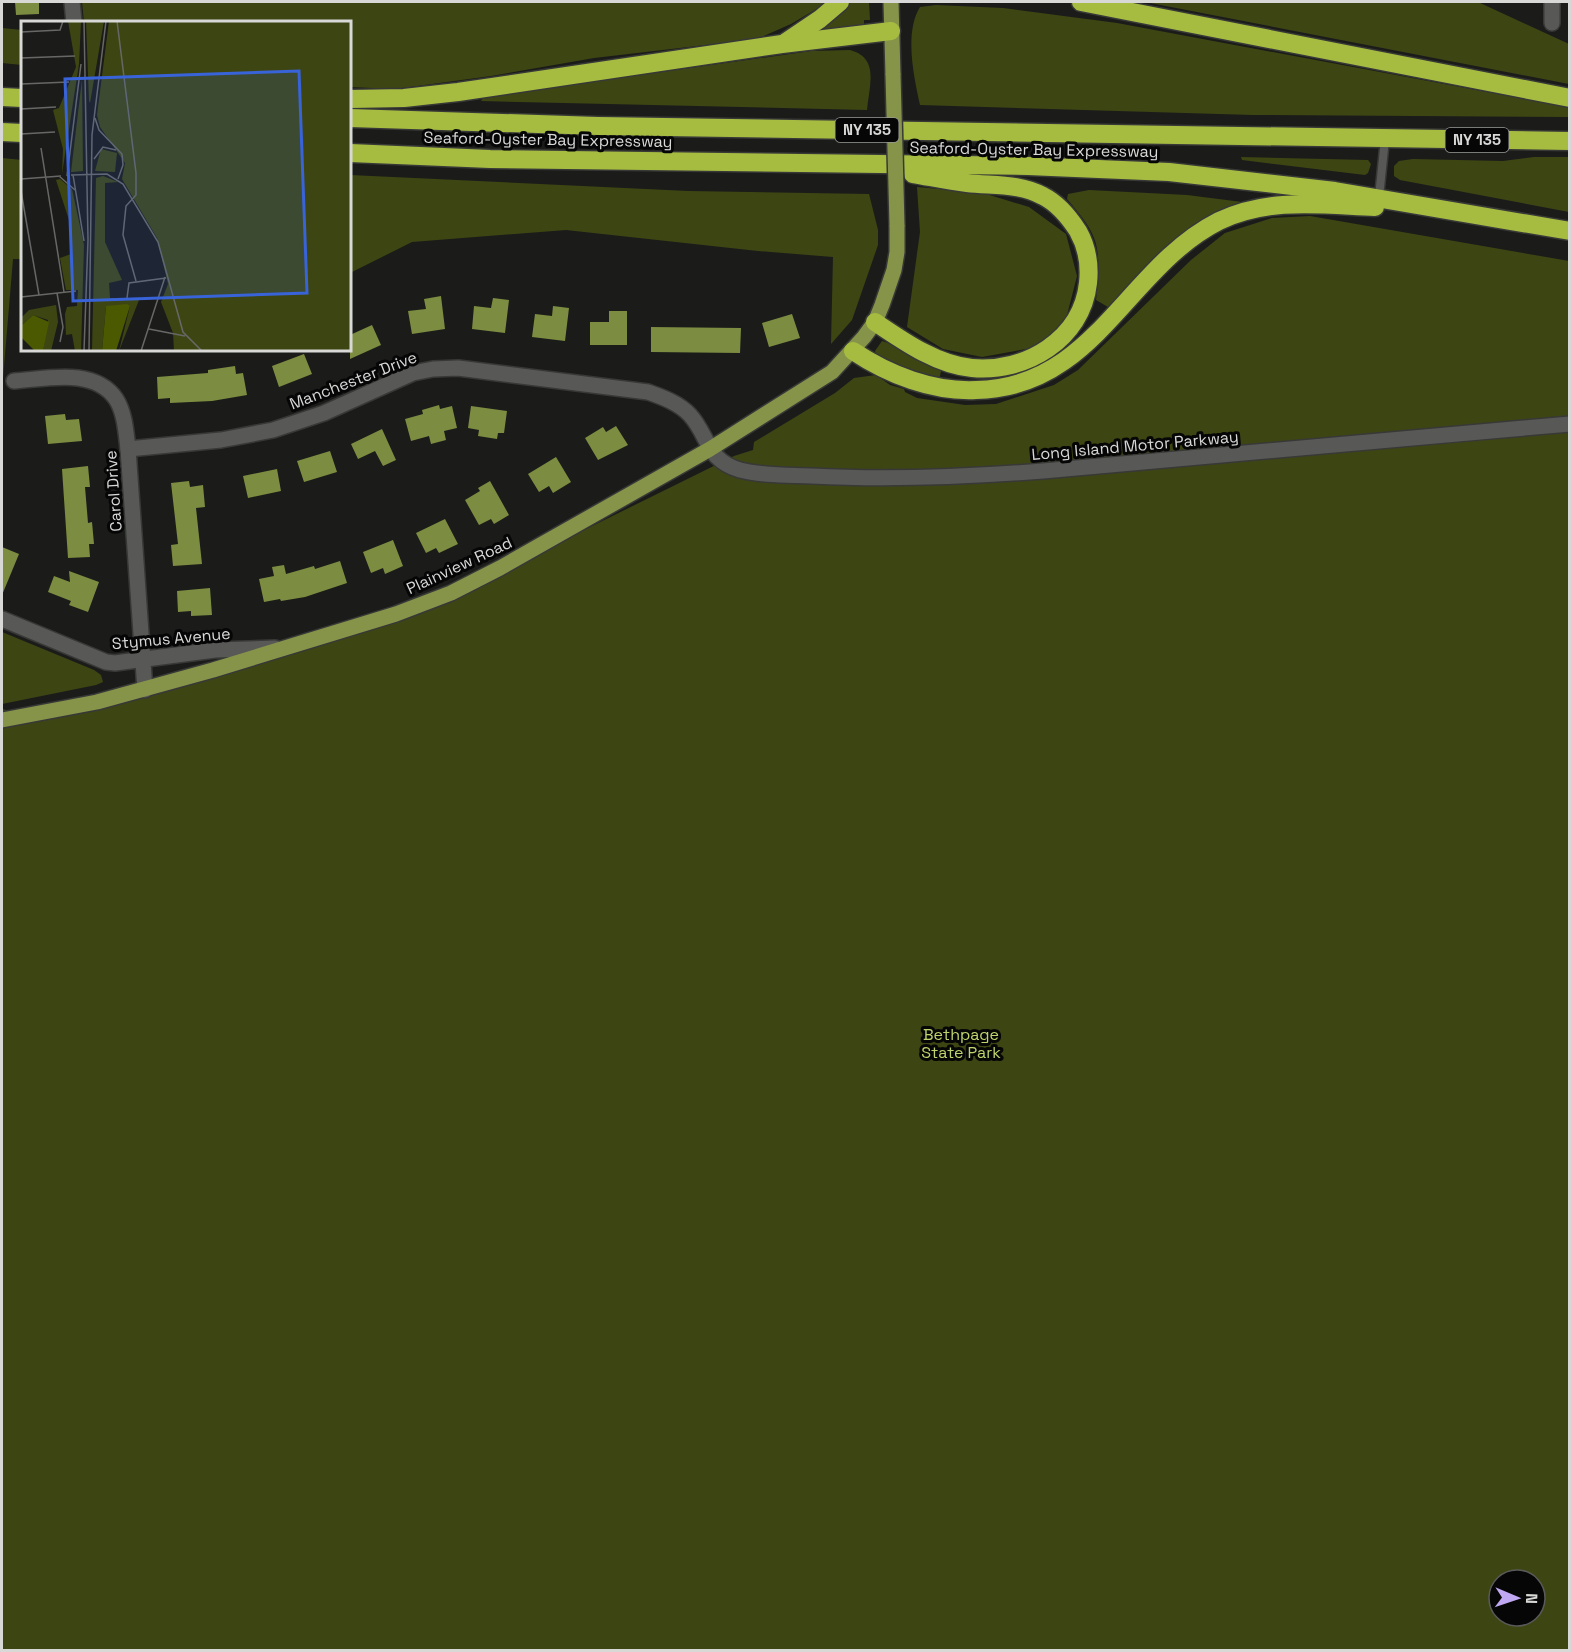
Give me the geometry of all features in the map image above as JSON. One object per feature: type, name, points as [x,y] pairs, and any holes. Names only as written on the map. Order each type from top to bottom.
[{"type":"highway","points":[[782,44],[813,24],[840,2]]},
{"type":"highway","points":[[1081,2],[1569,98]]},
{"type":"highway","points":[[351,99],[404,98],[458,92],[782,44],[891,31]]},
{"type":"highway","points":[[2,96],[21,98]]},
{"type":"highway","name":"Seaford-Oyster Bay Expressway","points":[[351,118],[598,126],[1569,141]]},
{"type":"highway","points":[[2,132],[21,133]]},
{"type":"highway","name":"Seaford-Oyster Bay Expressway","points":[[351,153],[490,159],[1028,166],[1169,172],[1279,183],[1379,197],[1569,231]]},
{"type":"highway","points":[[855,164],[968,183],[1006,185],[1032,191],[1055,204],[1074,224],[1081,237],[1088,261],[1089,274],[1084,303],[1071,328],[1051,347],[1020,362],[987,368],[957,365],[916,348],[874,322]]},
{"type":"highway","points":[[853,351],[880,367],[932,386],[965,391],[998,389],[1043,375],[1071,357],[1190,240],[1204,229],[1238,213],[1256,207],[1293,204],[1448,210]]},
{"type":"main road","name":"Plainview Road","points":[[2,720],[97,702],[145,690],[396,614],[451,593],[500,568],[710,449],[819,381],[853,351],[874,322],[894,270],[897,225],[891,2]]},
{"type":"street","points":[[72,2],[74,21]]},
{"type":"street","points":[[1552,2],[1552,23]]},
{"type":"street","name":"Manchester Drive","points":[[128,449],[221,440],[273,430],[324,412],[413,374],[433,369],[458,368],[661,396],[690,415],[710,449]]},
{"type":"street","name":"Carol Drive","points":[[14,381],[87,379],[107,389],[116,399],[122,414],[128,449],[145,690]]},
{"type":"street","name":"Long Island Motor Parkway","points":[[710,449],[719,458],[739,469],[761,474],[888,479],[969,477],[1233,456],[1569,424]]},
{"type":"street","name":"Stymus Avenue","points":[[2,619],[106,662],[215,650],[281,648]]},
{"type":"lane","points":[[1379,197],[1385,138]]},
{"type":"green space","points":[[82,2],[828,2],[791,24],[757,39],[594,58],[491,76],[395,89],[351,87],[351,21],[84,21]]},
{"type":"green space","points":[[849,2],[869,2],[870,20],[864,20],[864,28],[815,34],[837,17]]},
{"type":"green space","points":[[1145,2],[1478,2],[1569,44],[1569,84]]},
{"type":"green space","points":[[936,5],[1003,8],[1117,23],[1567,107],[1569,117],[1253,115],[920,105],[912,55],[912,29],[920,7]]},
{"type":"green space","points":[[2,28],[21,30],[21,65],[2,63]]},
{"type":"green space","points":[[850,50],[866,59],[869,66],[867,110],[481,101],[483,98],[527,91],[811,51]]},
{"type":"green space","points":[[1241,157],[1368,160],[1371,164],[1365,175],[1242,160]]},
{"type":"green space","points":[[1534,157],[1569,157],[1569,212],[1400,180],[1394,176],[1394,166],[1399,161],[1413,159],[1503,161]]},
{"type":"green space","points":[[2,158],[21,160],[21,259],[13,259],[2,390]]},
{"type":"green space","points":[[351,175],[688,191],[869,194],[878,230],[878,245],[852,320],[831,344],[833,257],[566,230],[412,242],[351,272]]},
{"type":"green space","points":[[917,187],[983,193],[1029,207],[1066,234],[1077,276],[1066,319],[1037,347],[982,357],[943,349],[907,327],[920,232]]},
{"type":"green space","points":[[1089,190],[1187,195],[1242,202],[1181,234],[1108,307],[1096,300],[1098,260],[1094,238],[1086,223],[1067,199],[1068,194]]},
{"type":"green space","name":"Bethpage State Park","points":[[1310,216],[1569,261],[1569,1650],[2,1650],[2,709],[28,715],[424,609],[734,456],[753,450],[754,442],[835,393],[854,378],[876,375],[890,385],[904,389],[905,392],[917,398],[965,405],[996,404],[1054,385],[1078,370],[1191,260],[1225,233],[1272,218]]},
{"type":"green space","points":[[882,341],[941,371],[939,381],[921,377],[876,356],[875,351]]},
{"type":"green space","points":[[2,632],[94,670],[101,675],[103,682],[2,704]]},
{"type":"building","points":[[15,2],[39,2],[39,14],[16,15]]},
{"type":"building","points":[[441,296],[445,329],[412,334],[408,311],[426,309],[424,299]]},
{"type":"building","points":[[493,298],[509,300],[505,333],[472,329],[474,306],[491,308]]},
{"type":"building","points":[[553,306],[569,308],[565,341],[532,337],[535,314],[552,316]]},
{"type":"building","points":[[609,311],[627,311],[627,345],[590,345],[590,322],[609,322]]},
{"type":"building","points":[[792,314],[800,338],[769,347],[762,323]]},
{"type":"building","points":[[372,325],[381,345],[350,359],[351,335]]},
{"type":"building","points":[[651,327],[741,328],[740,353],[651,352]]},
{"type":"building","points":[[304,354],[312,374],[279,387],[272,366]]},
{"type":"building","points":[[235,366],[236,374],[243,373],[247,395],[212,401],[170,403],[170,398],[158,399],[157,377],[208,373],[208,370]]},
{"type":"building","points":[[439,405],[440,409],[452,406],[457,428],[444,431],[446,440],[431,444],[429,436],[411,441],[405,419],[423,414],[422,410]]},
{"type":"building","points":[[471,406],[507,411],[504,433],[498,433],[497,439],[478,436],[479,430],[468,428]]},
{"type":"building","points":[[65,414],[66,420],[79,419],[82,441],[48,444],[45,416]]},
{"type":"building","points":[[616,426],[628,445],[598,460],[585,438],[603,427],[606,432]]},
{"type":"building","points":[[382,429],[396,460],[383,466],[375,451],[358,459],[351,444]]},
{"type":"building","points":[[330,451],[337,472],[304,482],[297,461]]},
{"type":"building","points":[[556,457],[571,482],[553,493],[549,486],[539,492],[528,474]]},
{"type":"building","points":[[88,466],[90,487],[85,487],[88,523],[92,522],[94,544],[89,544],[90,557],[68,558],[62,469]]},
{"type":"building","points":[[277,469],[281,491],[248,498],[243,476]]},
{"type":"building","points":[[189,481],[190,487],[203,485],[205,507],[196,508],[202,564],[173,566],[171,545],[178,544],[171,483]]},
{"type":"building","points":[[490,481],[509,515],[494,524],[491,519],[479,525],[465,500],[480,491],[478,488]]},
{"type":"building","points":[[445,519],[458,544],[439,553],[436,548],[426,553],[416,533]]},
{"type":"building","points":[[393,540],[403,566],[385,574],[383,568],[371,573],[363,552]]},
{"type":"building","points":[[2,547],[19,554],[2,595]]},
{"type":"building","points":[[340,561],[347,583],[305,597],[264,602],[259,579],[274,576],[272,567],[284,565],[286,574],[314,566],[315,569]]},
{"type":"building","points":[[69,571],[99,582],[88,612],[69,605],[71,601],[48,592],[54,576],[70,582]]},
{"type":"building","points":[[210,588],[212,615],[191,616],[191,611],[178,612],[177,591]]}]
